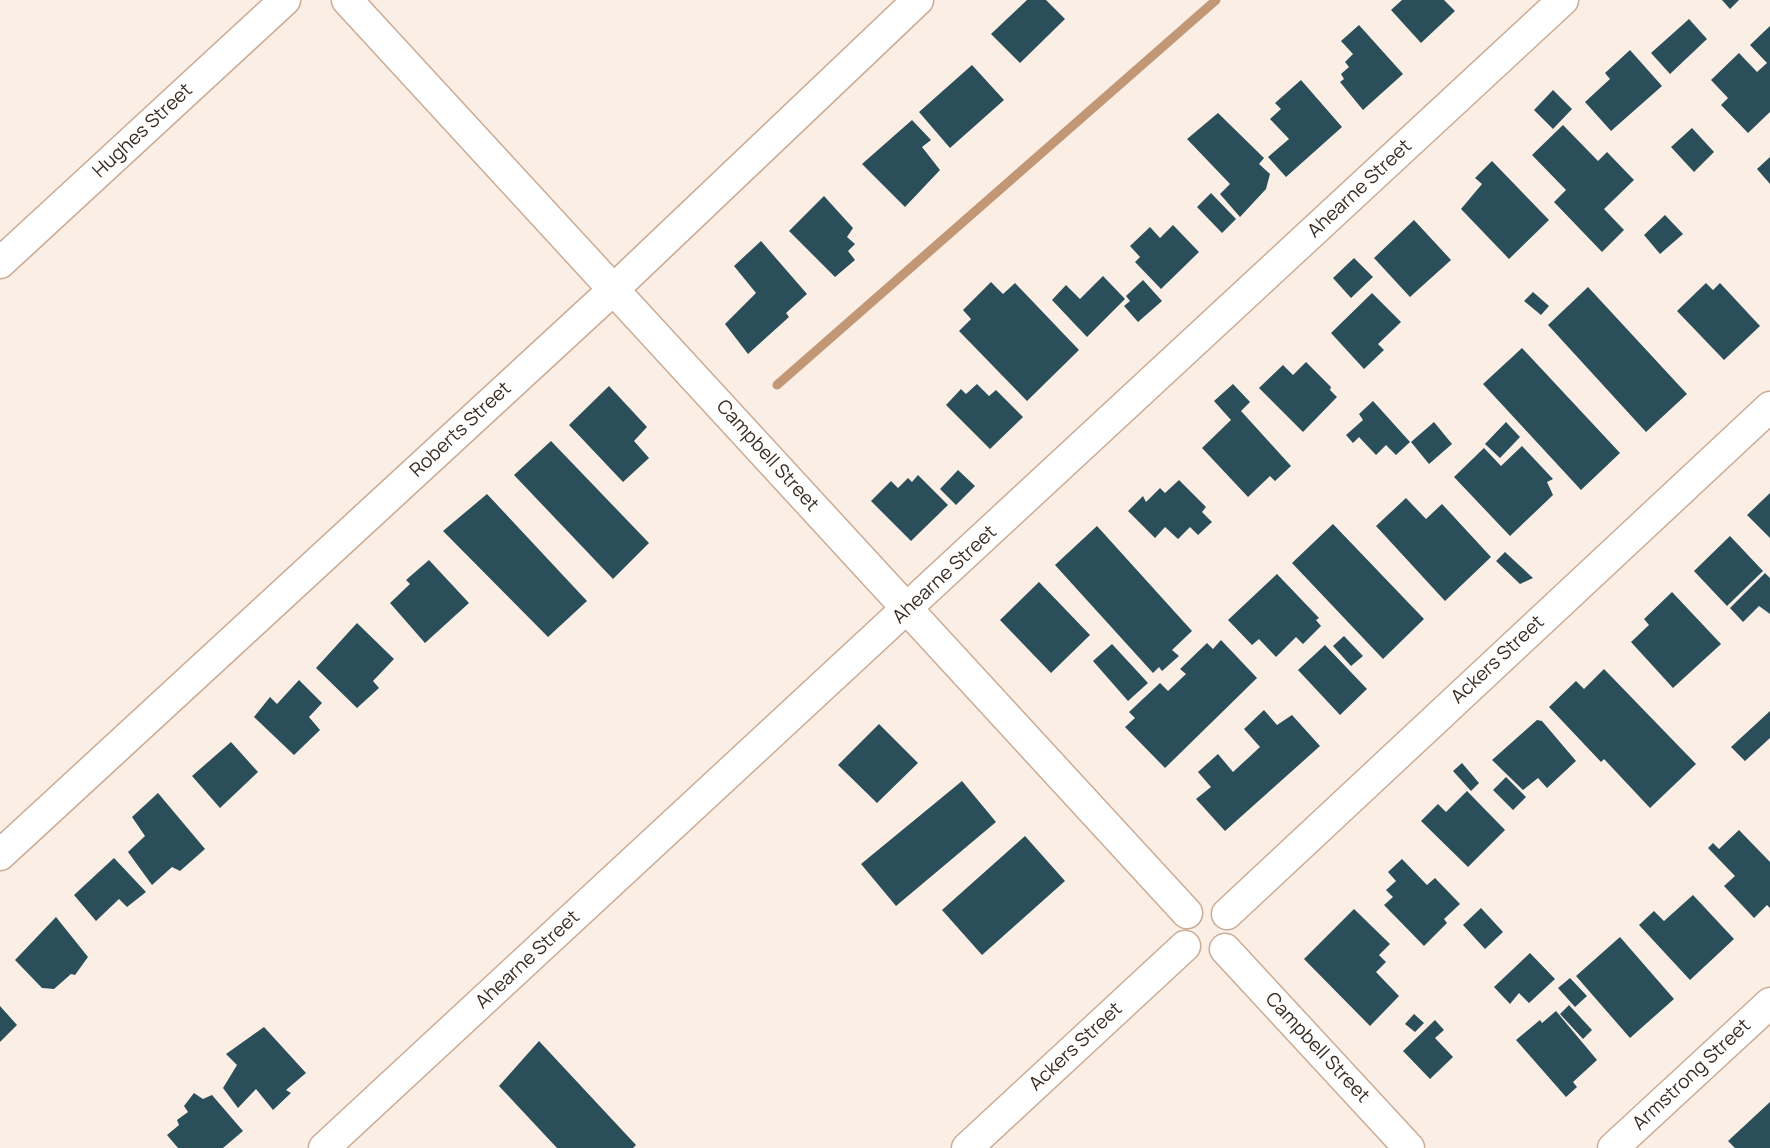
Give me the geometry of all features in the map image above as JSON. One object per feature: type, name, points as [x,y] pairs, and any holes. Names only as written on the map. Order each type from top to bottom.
[{"type":"street","name":"Hughes Street","points":[[0,263],[285,0]]},
{"type":"street","name":"Campbell Street","points":[[347,0],[1187,913]]},
{"type":"street","name":"Roberts Street","points":[[0,855],[614,289],[918,0]]},
{"type":"street","name":"Ahearne Street","points":[[324,1148],[908,610],[1563,0]]},
{"type":"street","name":"Ackers Street","points":[[1227,914],[1770,407]]},
{"type":"street","points":[[1203,904],[1220,907],[1227,914],[1232,931],[1225,949],[1208,957],[1199,956],[1185,946],[1180,929],[1187,913],[1203,904]]},
{"type":"street","name":"Ackers Street","points":[[967,1148],[1185,946]]},
{"type":"street","name":"Campbell Street","points":[[1225,949],[1409,1148]]},
{"type":"street","name":"Armstrong Street","points":[[1613,1148],[1770,1003]]},
{"type":"building","points":[[1027,0],[1046,0],[1065,19],[1020,63],[991,34]]},
{"type":"building","points":[[1402,0],[1444,0],[1455,11],[1421,43],[1391,10]]},
{"type":"building","points":[[1722,0],[1739,0],[1730,9]]},
{"type":"building","points":[[1689,19],[1707,39],[1670,74],[1651,53]]},
{"type":"building","points":[[1359,25],[1403,74],[1363,110],[1340,82],[1344,79],[1341,74],[1349,67],[1345,62],[1353,54],[1341,41]]},
{"type":"building","points":[[1770,26],[1770,112],[1748,133],[1721,105],[1728,98],[1711,80],[1739,53],[1757,72],[1767,63],[1750,45]]},
{"type":"building","points":[[1630,50],[1662,86],[1611,131],[1585,102],[1610,79],[1605,73]]},
{"type":"building","points":[[972,65],[1004,100],[950,148],[919,112]]},
{"type":"building","points":[[1301,80],[1342,127],[1286,177],[1268,157],[1289,139],[1270,119],[1281,109],[1275,103]]},
{"type":"building","points":[[1553,90],[1572,109],[1553,129],[1534,110]]},
{"type":"building","points":[[1218,113],[1264,158],[1259,164],[1270,174],[1266,189],[1240,217],[1220,194],[1230,184],[1187,139]]},
{"type":"building","points":[[912,120],[931,140],[922,147],[940,170],[905,207],[862,164]]},
{"type":"building","points":[[1563,125],[1598,161],[1607,152],[1634,180],[1604,209],[1624,230],[1602,252],[1554,202],[1566,190],[1532,155]]},
{"type":"building","points":[[1692,128],[1714,152],[1694,172],[1671,147]]},
{"type":"building","points":[[1770,157],[1770,184],[1757,169]]},
{"type":"building","points":[[1492,161],[1549,220],[1509,259],[1461,209],[1482,184],[1475,178]]},
{"type":"building","points":[[1211,193],[1236,219],[1222,233],[1197,207]]},
{"type":"building","points":[[824,196],[853,228],[847,237],[855,244],[848,251],[855,260],[835,277],[789,231]]},
{"type":"building","points":[[1665,215],[1683,234],[1660,254],[1644,235]]},
{"type":"building","points":[[1414,220],[1451,260],[1410,297],[1374,258]]},
{"type":"building","points":[[1173,225],[1199,252],[1161,289],[1135,262],[1140,257],[1130,246],[1150,227],[1160,238]]},
{"type":"building","points":[[761,241],[807,294],[786,313],[789,317],[748,354],[725,324],[756,293],[734,266]]},
{"type":"building","points":[[1354,258],[1373,277],[1351,298],[1333,278]]},
{"type":"building","points":[[1103,276],[1125,299],[1087,337],[1052,300],[1066,285],[1080,299]]},
{"type":"building","points":[[1143,280],[1162,301],[1138,322],[1124,306],[1130,301],[1126,296]]},
{"type":"building","points":[[991,282],[1003,294],[1015,283],[1079,350],[1027,401],[959,331],[971,319],[963,310]]},
{"type":"building","points":[[1706,283],[1713,290],[1720,283],[1760,326],[1724,360],[1677,311]]},
{"type":"building","points":[[1588,287],[1687,394],[1646,432],[1548,325]]},
{"type":"building","points":[[1533,292],[1549,306],[1541,315],[1524,301]]},
{"type":"building","points":[[1372,293],[1401,322],[1378,344],[1384,350],[1364,369],[1331,333]]},
{"type":"building","points":[[1522,348],[1620,453],[1581,490],[1483,384]]},
{"type":"building","points":[[1306,362],[1331,387],[1330,390],[1337,397],[1303,432],[1259,388],[1283,365],[1293,375]]},
{"type":"building","points":[[977,384],[989,396],[996,390],[1023,417],[990,449],[946,405],[961,389],[966,394]]},
{"type":"building","points":[[1233,384],[1250,402],[1241,411],[1291,466],[1275,481],[1270,476],[1248,497],[1202,448],[1231,420],[1214,401]]},
{"type":"building","points":[[609,386],[647,427],[634,441],[649,458],[623,482],[569,425]]},
{"type":"building","points":[[1373,401],[1410,442],[1396,455],[1386,445],[1376,455],[1359,437],[1353,443],[1346,435],[1363,420],[1359,414]]},
{"type":"building","points":[[1434,422],[1452,444],[1429,464],[1411,442]]},
{"type":"building","points":[[1506,422],[1520,437],[1500,458],[1485,444]]},
{"type":"building","points":[[551,441],[649,543],[613,579],[514,475]]},
{"type":"building","points":[[1522,446],[1553,479],[1547,482],[1553,495],[1510,536],[1454,477],[1484,448],[1501,466]]},
{"type":"building","points":[[958,470],[975,486],[956,505],[940,489]]},
{"type":"building","points":[[918,475],[948,505],[911,541],[871,501],[891,481],[898,488],[908,478],[912,482]]},
{"type":"building","points":[[1179,480],[1206,507],[1202,512],[1212,522],[1198,535],[1190,527],[1178,539],[1165,527],[1155,538],[1128,511],[1143,496],[1146,502],[1160,488],[1165,493]]},
{"type":"building","points":[[1770,493],[1770,538],[1747,515]]},
{"type":"building","points":[[487,494],[587,601],[548,637],[443,531]]},
{"type":"building","points":[[1406,498],[1426,519],[1442,504],[1491,557],[1445,601],[1376,526]]},
{"type":"building","points":[[1333,524],[1424,619],[1383,659],[1292,563]]},
{"type":"building","points":[[1097,526],[1192,631],[1172,650],[1179,656],[1162,671],[1159,667],[1153,673],[1055,565]]},
{"type":"building","points":[[1730,536],[1763,571],[1727,606],[1694,571]]},
{"type":"building","points":[[1505,552],[1533,578],[1520,584],[1496,561]]},
{"type":"building","points":[[429,560],[469,603],[425,643],[390,603],[410,584],[406,580]]},
{"type":"building","points":[[1765,573],[1770,578],[1770,614],[1759,606],[1743,622],[1730,608]]},
{"type":"building","points":[[1277,574],[1319,618],[1316,620],[1321,626],[1303,644],[1296,637],[1276,657],[1259,639],[1252,645],[1228,620]]},
{"type":"building","points":[[1039,582],[1090,635],[1051,673],[1000,620]]},
{"type":"building","points":[[1672,592],[1721,644],[1673,688],[1631,642],[1649,625],[1644,619]]},
{"type":"building","points":[[357,623],[394,659],[373,681],[379,688],[357,708],[316,668]]},
{"type":"building","points":[[1344,636],[1363,656],[1351,666],[1333,646]]},
{"type":"building","points":[[1221,640],[1257,678],[1165,768],[1125,727],[1135,718],[1129,712],[1160,683],[1168,691],[1186,674],[1180,669],[1207,643],[1213,649]]},
{"type":"building","points":[[1112,644],[1148,683],[1128,701],[1093,661]]},
{"type":"building","points":[[1325,645],[1367,689],[1340,715],[1298,670]]},
{"type":"building","points":[[1604,669],[1696,764],[1650,808],[1604,759],[1601,762],[1549,707],[1576,681],[1584,689]]},
{"type":"building","points":[[299,680],[322,703],[309,717],[320,730],[294,755],[254,717],[270,697],[277,704]]},
{"type":"building","points":[[1264,710],[1277,725],[1292,715],[1320,746],[1225,831],[1196,799],[1211,787],[1198,772],[1218,754],[1233,772],[1260,747],[1244,729]]},
{"type":"building","points":[[1770,711],[1770,738],[1745,761],[1731,747]]},
{"type":"building","points":[[1537,720],[1542,721],[1576,761],[1547,788],[1538,778],[1523,790],[1492,760]]},
{"type":"building","points":[[879,724],[918,763],[877,803],[838,765]]},
{"type":"building","points":[[231,742],[258,772],[220,808],[192,776]]},
{"type":"building","points":[[1462,763],[1479,783],[1471,791],[1453,771]]},
{"type":"building","points":[[1506,777],[1526,797],[1513,810],[1493,790]]},
{"type":"building","points":[[962,781],[996,822],[896,906],[861,864]]},
{"type":"building","points":[[1467,791],[1505,830],[1468,867],[1421,821],[1438,804],[1446,812]]},
{"type":"building","points":[[158,793],[205,849],[180,871],[172,867],[152,885],[128,852],[145,836],[132,817]]},
{"type":"building","points":[[1739,830],[1770,862],[1770,908],[1767,905],[1754,918],[1724,886],[1735,876],[1708,848],[1713,843],[1719,849]]},
{"type":"building","points":[[1025,836],[1065,881],[982,955],[942,910]]},
{"type":"building","points":[[114,858],[146,892],[127,907],[119,899],[96,921],[74,895]]},
{"type":"building","points":[[1402,859],[1427,885],[1435,878],[1460,904],[1444,919],[1447,923],[1424,946],[1384,905],[1393,897],[1386,890],[1396,881],[1388,872]]},
{"type":"building","points":[[1693,895],[1734,939],[1690,980],[1639,925],[1654,911],[1664,921]]},
{"type":"building","points":[[1481,908],[1503,932],[1485,949],[1463,925]]},
{"type":"building","points":[[1354,909],[1390,944],[1379,955],[1386,962],[1376,972],[1399,996],[1370,1026],[1304,959]]},
{"type":"building","points":[[56,917],[88,957],[75,975],[71,974],[54,989],[42,988],[15,960]]},
{"type":"building","points":[[1620,937],[1674,999],[1630,1038],[1576,976]]},
{"type":"building","points":[[1530,953],[1555,979],[1529,1003],[1519,993],[1510,1004],[1494,987]]},
{"type":"building","points":[[1570,978],[1587,996],[1575,1007],[1558,988]]},
{"type":"building","points":[[1569,1005],[1592,1030],[1583,1039],[1560,1014]]},
{"type":"building","points":[[0,1006],[17,1025],[0,1042]]},
{"type":"building","points":[[1556,1011],[1597,1060],[1573,1082],[1577,1087],[1566,1097],[1516,1040],[1540,1020],[1542,1023]]},
{"type":"building","points":[[1414,1014],[1424,1023],[1415,1032],[1405,1024]]},
{"type":"building","points":[[1435,1020],[1444,1030],[1435,1038],[1453,1057],[1430,1079],[1403,1051]]},
{"type":"building","points":[[264,1027],[306,1073],[286,1090],[291,1093],[273,1110],[256,1089],[238,1108],[223,1088],[237,1065],[226,1054]]},
{"type":"building","points":[[539,1041],[636,1145],[633,1148],[557,1148],[499,1086]]},
{"type":"building","points":[[194,1093],[203,1099],[212,1095],[243,1131],[223,1148],[178,1148],[167,1135],[179,1125],[177,1120],[188,1112],[184,1106]]},
{"type":"building","points":[[1770,1102],[1770,1148],[1735,1148],[1728,1141]]},
{"type":"waterway","points":[[777,385],[1216,0]]}]
